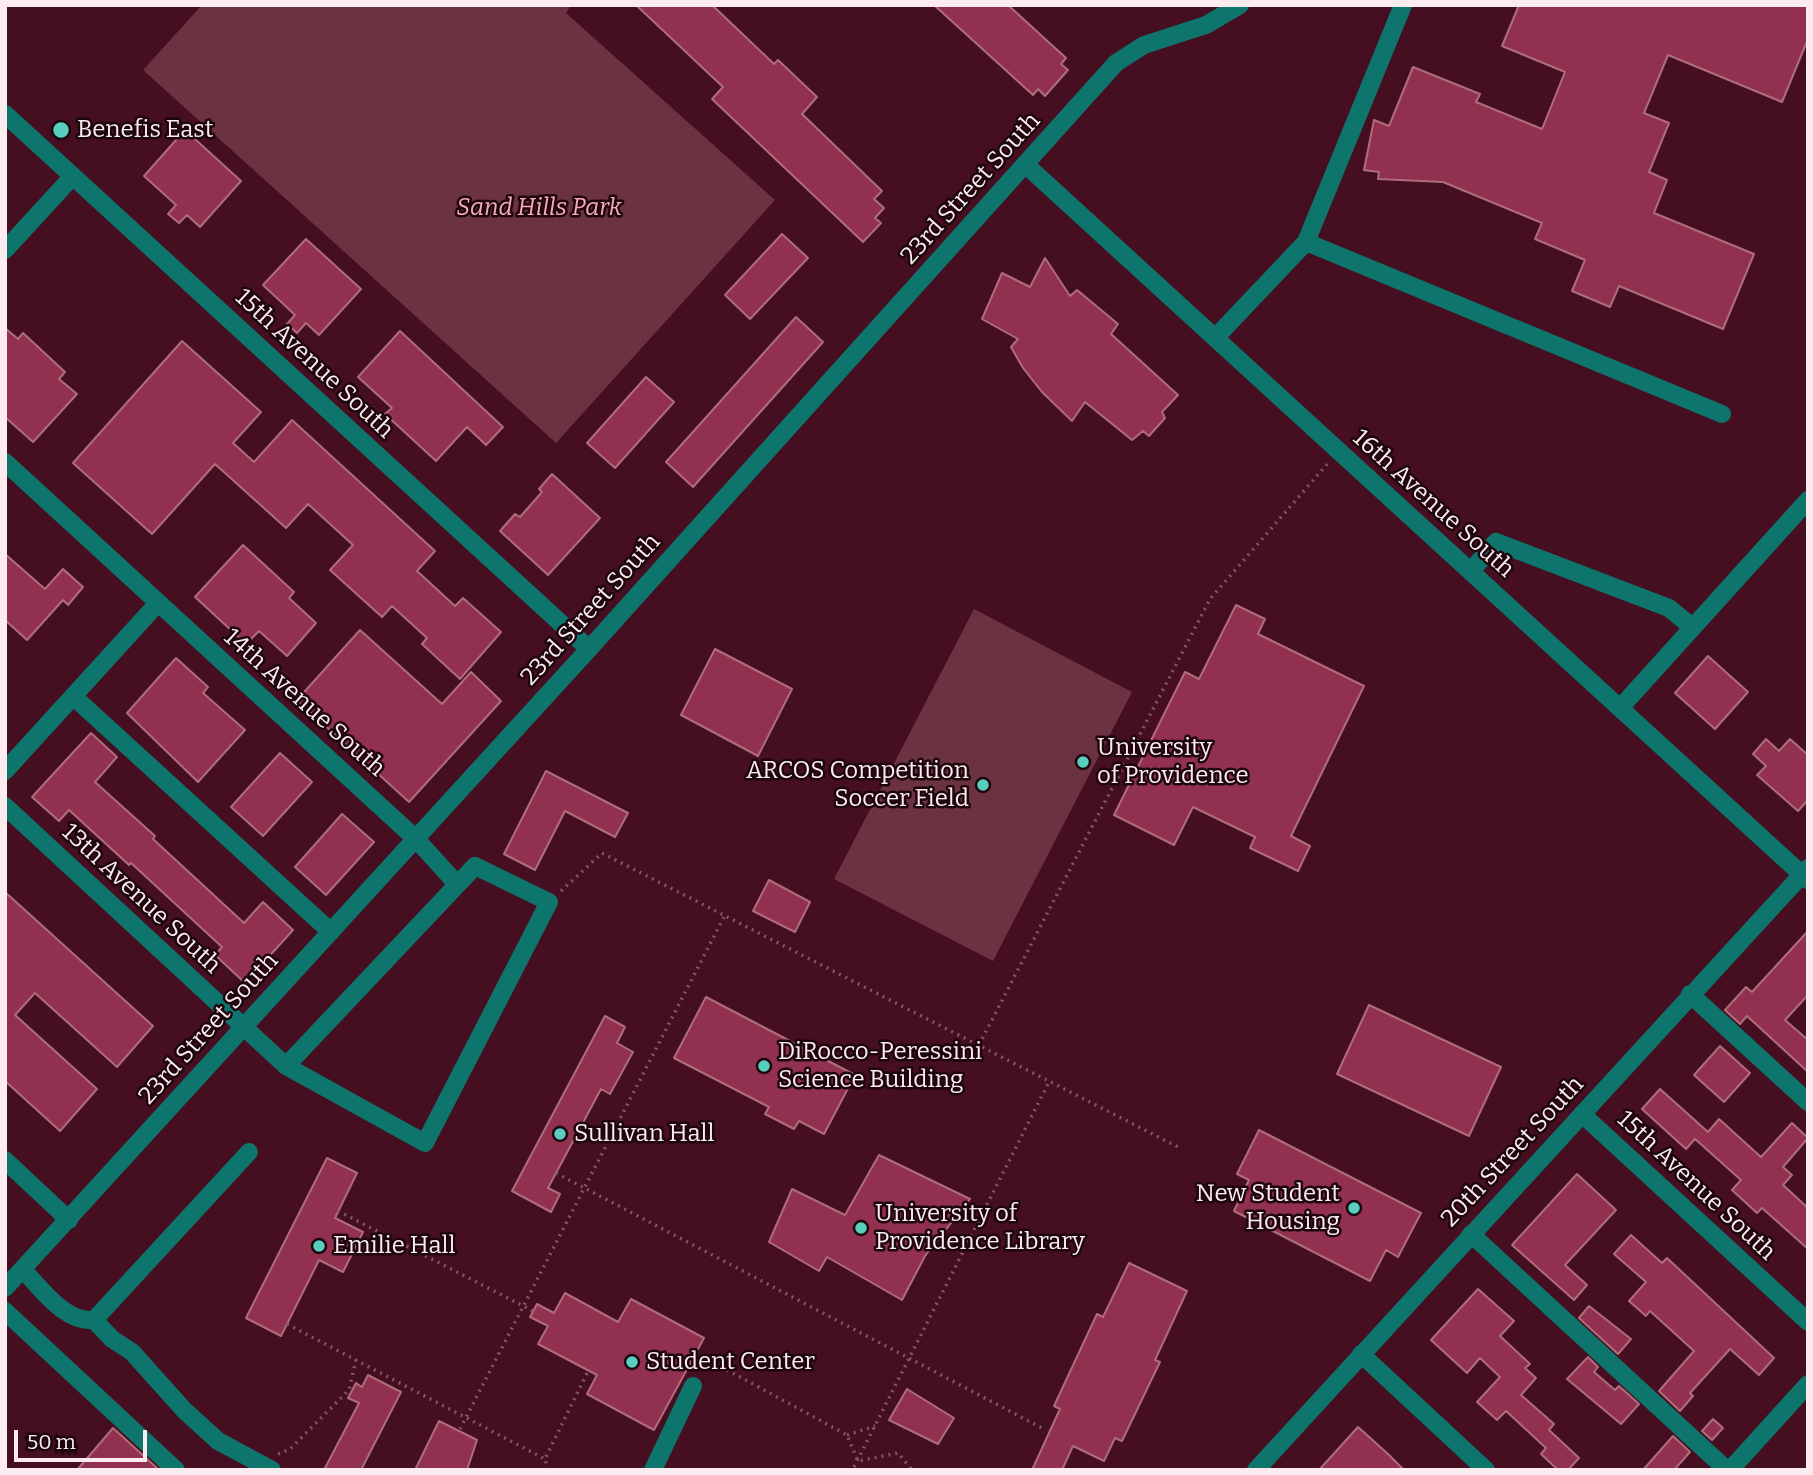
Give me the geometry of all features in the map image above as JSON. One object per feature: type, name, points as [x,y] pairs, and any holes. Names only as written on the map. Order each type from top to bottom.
[{"type":"street","name":"23rd Street South","points":[[5,1288],[589,649],[1116,63],[1144,45],[1206,25],[1240,5]]},
{"type":"street","points":[[1215,338],[1306,242],[1403,5]]},
{"type":"street","name":"15th Avenue South","points":[[5,114],[589,649]]},
{"type":"street","name":"16th Avenue South","points":[[1026,164],[1620,708],[1806,874]]},
{"type":"street","points":[[5,250],[73,176]]},
{"type":"street","points":[[1306,242],[1722,414]]},
{"type":"street","name":"14th Avenue South","points":[[5,462],[416,839],[456,883]]},
{"type":"street","points":[[1620,708],[1808,500]]},
{"type":"street","points":[[1471,572],[1496,542],[1669,608],[1692,627]]},
{"type":"street","points":[[5,771],[158,603]]},
{"type":"street","points":[[74,697],[331,932]]},
{"type":"street","name":"13th Avenue South","points":[[5,806],[286,1066],[425,1143],[549,902]]},
{"type":"street","points":[[286,1066],[456,883],[475,866],[549,902]]},
{"type":"street","name":"20th Street South","points":[[1256,1470],[1690,994],[1806,874]]},
{"type":"street","points":[[1690,994],[1808,1102]]},
{"type":"street","name":"15th Avenue South","points":[[1582,1114],[1808,1322]]},
{"type":"street","points":[[23,1270],[69,1315],[81,1321],[94,1320],[249,1153]]},
{"type":"street","points":[[5,1160],[69,1220]]},
{"type":"street","points":[[1471,1234],[1729,1470],[1808,1384]]},
{"type":"street","points":[[5,1311],[176,1470]]},
{"type":"street","points":[[94,1320],[112,1339],[132,1352],[184,1410],[218,1441],[265,1466]]},
{"type":"street","points":[[1361,1354],[1486,1470]]},
{"type":"street","points":[[653,1470],[693,1386]]},
{"type":"path","points":[[979,1045],[1210,599],[1339,451]]},
{"type":"path","points":[[549,902],[602,853],[1180,1148]]},
{"type":"path","points":[[460,1429],[725,915]]},
{"type":"path","points":[[854,1467],[1050,1081]]},
{"type":"path","points":[[556,1173],[1042,1428]]},
{"type":"path","points":[[338,1211],[533,1311]]},
{"type":"path","points":[[287,1324],[545,1459]]},
{"type":"path","points":[[696,1353],[847,1435],[858,1461]]},
{"type":"path","points":[[265,1466],[290,1449],[349,1390],[356,1360]]},
{"type":"path","points":[[548,1470],[545,1459],[588,1371]]},
{"type":"path","points":[[847,1435],[875,1426]]},
{"type":"path","points":[[858,1461],[898,1453],[912,1470]]},
{"type":"green space","name":"Sand Hills Park","points":[[202,5],[571,5],[566,13],[775,200],[556,443],[143,70]]},
{"type":"green space","name":"ARCOS Competition Soccer Field","points":[[974,609],[1132,692],[993,961],[834,879]]},
{"type":"building","points":[[636,5],[712,5],[774,64],[778,60],[817,97],[802,114],[882,191],[874,199],[884,208],[875,218],[881,223],[863,242],[712,99],[723,87]]},
{"type":"building","points":[[934,5],[1008,5],[1066,58],[1061,64],[1068,70],[1045,96],[1038,89],[1033,95]]},
{"type":"building","points":[[1519,5],[1808,5],[1808,39],[1782,102],[1668,55],[1644,113],[1669,123],[1649,172],[1667,180],[1654,213],[1754,254],[1723,329],[1619,286],[1610,307],[1572,291],[1585,260],[1535,239],[1542,223],[1443,182],[1378,179],[1379,172],[1364,170],[1374,120],[1389,126],[1413,67],[1480,94],[1476,102],[1542,129],[1565,72],[1502,46]]},
{"type":"building","points":[[185,130],[241,181],[200,227],[187,215],[179,223],[168,214],[176,205],[144,176]]},
{"type":"building","points":[[782,234],[808,258],[750,319],[725,295]]},
{"type":"building","points":[[306,239],[361,289],[319,335],[306,323],[297,333],[287,324],[295,315],[263,285]]},
{"type":"building","points":[[1045,258],[1070,296],[1077,290],[1118,324],[1111,334],[1178,395],[1162,412],[1165,418],[1149,436],[1143,431],[1132,440],[1085,402],[1072,421],[1042,392],[1023,368],[1011,347],[1018,339],[982,319],[1002,273],[1030,287]]},
{"type":"building","points":[[796,317],[823,342],[693,487],[666,462]]},
{"type":"building","points":[[5,328],[18,339],[23,333],[65,372],[59,379],[77,394],[33,442],[5,417]]},
{"type":"building","points":[[400,331],[503,427],[486,445],[467,427],[436,461],[385,414],[392,408],[358,377]]},
{"type":"building","points":[[182,341],[261,412],[233,443],[254,462],[292,420],[435,551],[417,571],[455,606],[463,598],[501,632],[460,679],[422,644],[427,638],[392,606],[382,617],[330,570],[353,545],[308,504],[286,528],[215,464],[152,534],[73,463]]},
{"type":"building","points":[[646,377],[674,402],[615,468],[587,443]]},
{"type":"building","points":[[552,474],[600,518],[548,575],[500,531],[515,514],[520,517],[542,492],[539,489]]},
{"type":"building","points":[[243,545],[294,592],[289,598],[316,623],[287,656],[259,631],[246,644],[195,597]]},
{"type":"building","points":[[5,554],[45,589],[63,569],[83,587],[68,605],[63,600],[27,640],[5,620]]},
{"type":"building","points":[[1236,605],[1265,619],[1258,634],[1364,686],[1291,836],[1310,846],[1298,871],[1250,848],[1255,837],[1193,807],[1174,845],[1114,815],[1185,672],[1199,679]]},
{"type":"building","points":[[360,630],[442,704],[471,672],[501,701],[409,802],[297,700]]},
{"type":"building","points":[[715,649],[792,689],[758,756],[681,715]]},
{"type":"building","points":[[1708,656],[1748,692],[1715,729],[1675,693]]},
{"type":"building","points":[[176,658],[208,687],[203,693],[245,730],[198,782],[127,713]]},
{"type":"building","points":[[91,733],[117,757],[95,782],[155,836],[153,839],[244,923],[263,902],[293,930],[245,983],[215,955],[222,947],[131,863],[129,865],[69,810],[59,821],[32,797]]},
{"type":"building","points":[[1766,739],[1779,751],[1790,739],[1808,755],[1808,800],[1798,811],[1757,775],[1766,766],[1753,754]]},
{"type":"building","points":[[280,753],[312,782],[263,836],[231,807]]},
{"type":"building","points":[[546,771],[628,813],[615,837],[565,811],[535,870],[504,854]]},
{"type":"building","points":[[342,814],[374,842],[326,895],[295,867]]},
{"type":"building","points":[[769,880],[810,902],[795,932],[753,911]]},
{"type":"building","points":[[5,892],[153,1026],[117,1067],[35,993],[15,1015],[97,1089],[60,1131],[5,1081]]},
{"type":"building","points":[[1808,931],[1808,995],[1785,1020],[1808,1040],[1808,1072],[1747,1016],[1740,1024],[1725,1010],[1746,987],[1752,992]]},
{"type":"building","name":"DiRocco-Peressini Science Building","points":[[706,997],[855,1075],[824,1134],[799,1121],[794,1129],[765,1114],[769,1107],[674,1058]]},
{"type":"building","points":[[1369,1005],[1501,1067],[1469,1136],[1337,1074]]},
{"type":"building","name":"Sullivan Hall","points":[[605,1016],[625,1027],[617,1043],[633,1052],[610,1094],[601,1089],[548,1188],[560,1194],[551,1212],[512,1191]]},
{"type":"building","points":[[1720,1046],[1750,1073],[1724,1102],[1694,1075]]},
{"type":"building","points":[[1660,1089],[1708,1132],[1719,1119],[1761,1157],[1792,1123],[1808,1138],[1783,1167],[1792,1175],[1783,1185],[1808,1208],[1808,1249],[1762,1208],[1757,1213],[1732,1190],[1741,1180],[1695,1139],[1686,1149],[1642,1109]]},
{"type":"building","name":"New Student Housing","points":[[1259,1130],[1421,1213],[1398,1257],[1386,1250],[1370,1281],[1234,1211],[1249,1180],[1237,1174]]},
{"type":"building","name":"University of Providence Library","points":[[879,1155],[970,1199],[925,1256],[902,1300],[827,1257],[819,1271],[769,1242],[792,1189],[845,1215]]},
{"type":"building","name":"Emilie Hall","points":[[327,1158],[357,1173],[335,1218],[363,1232],[343,1272],[319,1260],[281,1336],[246,1318]]},
{"type":"building","points":[[1577,1174],[1616,1210],[1565,1265],[1587,1285],[1574,1300],[1512,1245]]},
{"type":"building","points":[[1631,1235],[1662,1263],[1667,1258],[1774,1358],[1759,1375],[1730,1349],[1690,1393],[1693,1396],[1680,1411],[1659,1391],[1694,1351],[1650,1311],[1646,1316],[1629,1301],[1646,1282],[1614,1254]]},
{"type":"building","points":[[1129,1263],[1187,1291],[1155,1360],[1160,1362],[1122,1441],[1115,1438],[1104,1461],[1073,1446],[1062,1470],[1032,1470],[1060,1409],[1054,1406],[1097,1314],[1103,1317]]},
{"type":"building","points":[[1478,1289],[1514,1321],[1500,1336],[1530,1364],[1525,1368],[1536,1378],[1521,1395],[1554,1424],[1549,1430],[1579,1458],[1568,1470],[1558,1470],[1541,1454],[1546,1448],[1506,1411],[1497,1420],[1477,1402],[1500,1377],[1480,1358],[1467,1373],[1431,1340]]},
{"type":"building","name":"Student Center","points":[[565,1293],[618,1322],[631,1299],[704,1338],[654,1430],[587,1394],[597,1375],[538,1344],[548,1326],[530,1317],[537,1304],[554,1313]]},
{"type":"building","points":[[1589,1306],[1631,1339],[1618,1354],[1579,1318]]},
{"type":"building","points":[[1588,1357],[1598,1367],[1594,1372],[1615,1390],[1619,1386],[1639,1404],[1621,1424],[1567,1379]]},
{"type":"building","points":[[368,1375],[401,1392],[361,1470],[324,1470],[359,1403],[348,1398],[356,1383],[362,1387]]},
{"type":"building","points":[[907,1389],[954,1418],[938,1444],[889,1420]]},
{"type":"building","points":[[1713,1419],[1723,1428],[1712,1440],[1702,1431]]},
{"type":"building","points":[[439,1421],[477,1440],[467,1470],[415,1470]]},
{"type":"building","points":[[1358,1427],[1388,1454],[1404,1470],[1319,1470]]},
{"type":"building","points":[[113,1428],[146,1458],[159,1470],[77,1470]]},
{"type":"building","points":[[1673,1436],[1690,1452],[1674,1470],[1643,1470]]},
{"type":"place","name":"Benefis East","points":[[61,130]]},
{"type":"place","name":"University of Providence","points":[[1083,762]]},
{"type":"place","name":"ARCOS Competition Soccer Field","points":[[983,785]]},
{"type":"place","name":"DiRocco-Peressini Science Building","points":[[764,1066]]},
{"type":"place","name":"Sullivan Hall","points":[[560,1134]]},
{"type":"place","name":"New Student Housing","points":[[1354,1208]]},
{"type":"place","name":"University of Providence Library","points":[[861,1228]]},
{"type":"place","name":"Emilie Hall","points":[[319,1246]]},
{"type":"place","name":"Student Center","points":[[632,1362]]}]
